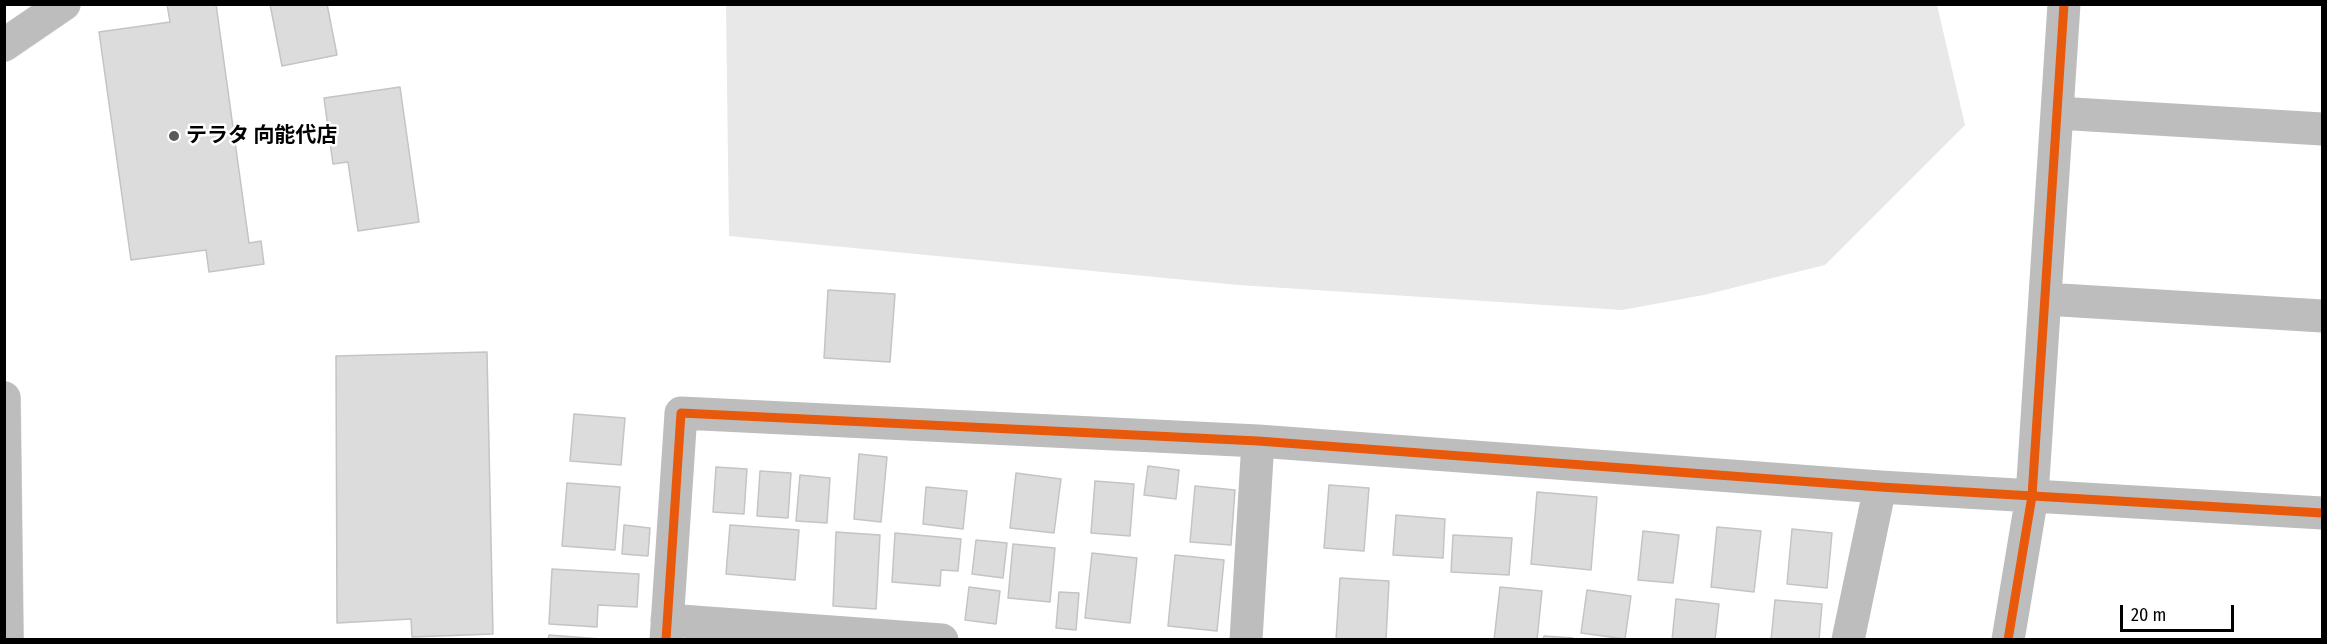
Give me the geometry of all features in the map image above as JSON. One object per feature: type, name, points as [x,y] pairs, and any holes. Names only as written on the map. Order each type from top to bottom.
[{"type":"street","points":[[4,45],[64,4]]},
{"type":"street","points":[[2008,639],[2032,496],[2064,4]]},
{"type":"street","points":[[2057,113],[2322,129]]},
{"type":"street","points":[[2045,299],[2322,316]]},
{"type":"street","points":[[4,398],[7,639]]},
{"type":"street","points":[[942,639],[667,630],[681,413],[1258,441],[1881,487],[2322,513]]},
{"type":"street","points":[[1246,639],[1258,441]]},
{"type":"street","points":[[1848,639],[1881,487]]},
{"type":"shaded area","points":[[726,5],[1937,5],[1965,125],[1825,265],[1704,295],[1622,310],[1238,285],[729,236]]},
{"type":"building","name":"テラタ 向能代店","points":[[167,4],[216,4],[249,243],[261,241],[264,264],[209,272],[206,250],[131,260],[99,32],[170,22]]},
{"type":"building","points":[[270,4],[327,4],[337,55],[282,66]]},
{"type":"building","points":[[400,87],[419,222],[358,231],[348,162],[333,164],[324,98]]},
{"type":"building","points":[[828,290],[895,294],[890,362],[824,358]]},
{"type":"building","points":[[487,352],[493,634],[412,637],[411,619],[337,623],[336,356]]},
{"type":"building","points":[[574,414],[625,418],[621,465],[570,461]]},
{"type":"building","points":[[859,454],[887,457],[881,522],[854,519]]},
{"type":"building","points":[[1148,466],[1179,470],[1176,499],[1144,495]]},
{"type":"building","points":[[716,467],[747,469],[744,514],[713,512]]},
{"type":"building","points":[[760,471],[791,473],[788,518],[757,516]]},
{"type":"building","points":[[1016,473],[1061,479],[1054,533],[1010,528]]},
{"type":"building","points":[[800,475],[830,478],[827,523],[796,521]]},
{"type":"building","points":[[1095,481],[1134,484],[1130,536],[1091,533]]},
{"type":"building","points":[[567,483],[620,487],[615,550],[562,546]]},
{"type":"building","points":[[1329,485],[1369,488],[1364,551],[1324,548]]},
{"type":"building","points":[[1195,486],[1235,490],[1231,545],[1190,542]]},
{"type":"building","points":[[926,487],[967,491],[963,529],[923,524]]},
{"type":"building","points":[[1537,492],[1597,497],[1591,570],[1531,564]]},
{"type":"building","points":[[1396,515],[1445,519],[1443,558],[1393,555]]},
{"type":"building","points":[[624,525],[650,528],[648,556],[622,554]]},
{"type":"building","points":[[730,525],[799,530],[795,580],[726,574]]},
{"type":"building","points":[[1717,527],[1761,531],[1754,592],[1711,587]]},
{"type":"building","points":[[1792,529],[1832,533],[1827,588],[1787,584]]},
{"type":"building","points":[[1643,531],[1679,535],[1673,583],[1638,580]]},
{"type":"building","points":[[836,532],[880,535],[876,609],[833,606]]},
{"type":"building","points":[[895,533],[961,539],[958,571],[941,570],[940,586],[892,582]]},
{"type":"building","points":[[1453,535],[1512,538],[1509,575],[1451,572]]},
{"type":"building","points":[[976,540],[1007,543],[1003,578],[972,574]]},
{"type":"building","points":[[1013,544],[1055,548],[1050,602],[1008,598]]},
{"type":"building","points":[[1092,553],[1137,558],[1130,623],[1085,618]]},
{"type":"building","points":[[1175,555],[1224,560],[1217,631],[1168,626]]},
{"type":"building","points":[[552,569],[639,574],[637,607],[598,605],[597,627],[549,624]]},
{"type":"building","points":[[1340,578],[1389,581],[1386,640],[1336,640]]},
{"type":"building","points":[[969,587],[1000,591],[996,624],[965,620]]},
{"type":"building","points":[[1500,587],[1542,591],[1537,640],[1494,640]]},
{"type":"building","points":[[1587,590],[1631,596],[1625,639],[1581,633]]},
{"type":"building","points":[[1059,592],[1079,593],[1076,630],[1056,628]]},
{"type":"building","points":[[1676,599],[1719,604],[1715,640],[1672,640]]},
{"type":"building","points":[[1775,600],[1822,604],[1819,640],[1771,640]]},
{"type":"building","points":[[549,635],[601,639],[601,640],[548,640]]},
{"type":"building","points":[[1544,636],[1573,638],[1573,640],[1543,640]]},
{"type":"cycle path","points":[[2008,640],[2032,496],[2064,4]]},
{"type":"cycle path","points":[[666,640],[681,413],[1258,441],[1880,487],[2322,513]]},
{"type":"place","name":"テラタ 向能代店","points":[[174,136]]}]
